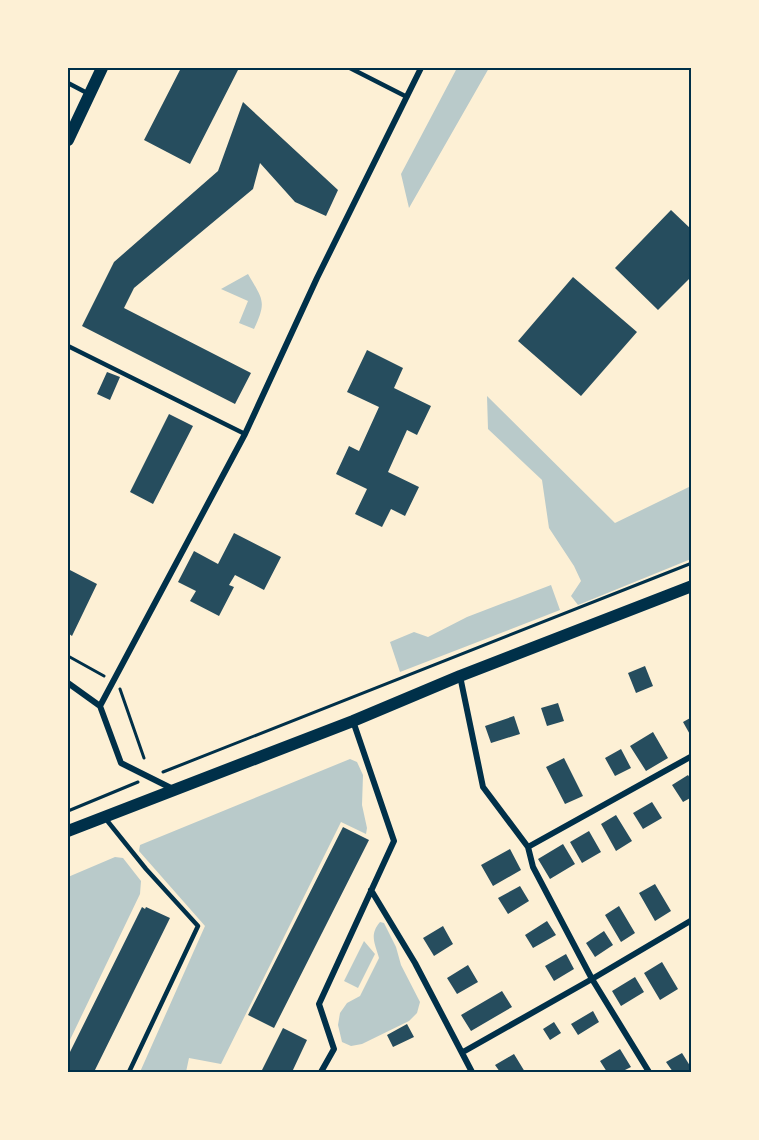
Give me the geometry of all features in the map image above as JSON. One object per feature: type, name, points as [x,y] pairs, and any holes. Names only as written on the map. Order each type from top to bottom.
[{"type":"main road","points":[[68,140],[102,68]]},
{"type":"main road","points":[[68,831],[692,586]]},
{"type":"street","points":[[100,706],[245,434],[317,278],[421,68]]},
{"type":"street","points":[[460,676],[483,788],[528,847],[533,867],[592,979],[649,1072]]},
{"type":"street","points":[[68,683],[100,706],[121,763],[174,790]]},
{"type":"street","points":[[321,1072],[334,1049],[319,1004],[394,841],[352,721]]},
{"type":"street","points":[[528,847],[692,756]]},
{"type":"street","points":[[371,890],[415,963],[472,1072]]},
{"type":"street","points":[[463,1052],[692,920]]},
{"type":"lane","points":[[350,68],[407,97]]},
{"type":"lane","points":[[68,84],[90,95]]},
{"type":"lane","points":[[68,346],[245,434]]},
{"type":"lane","points":[[103,816],[146,869],[198,926],[129,1072]]},
{"type":"path","points":[[68,811],[692,563]]},
{"type":"path","points":[[68,656],[113,680],[122,691],[144,758]]},
{"type":"shaded area","points":[[457,68],[489,68],[409,208],[401,174]]},
{"type":"shaded area","points":[[248,274],[262,301],[261,312],[254,329],[239,323],[248,301],[221,289]]},
{"type":"shaded area","points":[[487,396],[615,523],[691,486],[691,559],[578,605],[571,596],[581,581],[549,528],[542,480],[488,429]]},
{"type":"shaded area","points":[[551,585],[560,610],[400,672],[390,642],[414,632],[428,637],[467,617]]},
{"type":"shaded area","points":[[350,759],[357,762],[363,775],[362,805],[367,828],[366,834],[341,822],[221,1064],[189,1058],[186,1072],[140,1072],[205,926],[139,851],[140,845]]},
{"type":"shaded area","points":[[115,857],[123,858],[141,881],[140,894],[68,1044],[68,877]]},
{"type":"shaded area","points":[[380,922],[384,923],[396,947],[401,965],[420,1002],[417,1013],[409,1021],[362,1044],[351,1046],[342,1042],[338,1025],[340,1013],[347,1003],[360,996],[379,958],[374,935]]},
{"type":"shaded area","points":[[364,941],[375,954],[358,988],[344,981]]},
{"type":"building","points":[[181,68],[239,68],[190,164],[144,140]]},
{"type":"building","points":[[243,102],[338,190],[326,216],[295,202],[260,163],[253,189],[134,288],[124,308],[251,373],[235,404],[82,326],[114,262],[218,171]]},
{"type":"building","points":[[671,210],[692,230],[692,276],[658,310],[615,268]]},
{"type":"building","points":[[573,277],[637,332],[581,396],[518,341]]},
{"type":"building","points":[[367,350],[403,368],[394,388],[431,406],[417,435],[407,430],[388,472],[419,487],[405,516],[391,509],[382,527],[355,514],[367,489],[336,474],[349,446],[359,451],[379,407],[347,392]]},
{"type":"building","points":[[107,372],[120,377],[110,400],[97,394]]},
{"type":"building","points":[[169,414],[193,426],[153,504],[130,492]]},
{"type":"building","points":[[234,533],[281,557],[264,590],[235,575],[229,585],[234,587],[219,616],[190,601],[196,591],[178,582],[194,551],[218,564]]},
{"type":"building","points":[[68,569],[97,584],[72,636],[68,633]]},
{"type":"building","points":[[645,666],[653,686],[636,693],[628,673]]},
{"type":"building","points":[[558,703],[564,721],[547,726],[541,708]]},
{"type":"building","points":[[514,716],[520,734],[491,743],[485,726]]},
{"type":"building","points":[[692,717],[692,738],[683,722]]},
{"type":"building","points":[[653,732],[668,758],[646,771],[630,746]]},
{"type":"building","points":[[621,749],[631,768],[615,776],[605,758]]},
{"type":"building","points":[[564,758],[583,796],[565,804],[546,767]]},
{"type":"building","points":[[688,775],[692,781],[692,797],[683,802],[672,785]]},
{"type":"building","points":[[652,802],[662,818],[643,829],[633,813]]},
{"type":"building","points":[[616,815],[632,841],[616,851],[601,824]]},
{"type":"building","points":[[343,827],[369,840],[274,1028],[248,1015]]},
{"type":"building","points":[[589,831],[601,852],[582,863],[570,842]]},
{"type":"building","points":[[563,844],[575,864],[550,879],[538,859]]},
{"type":"building","points":[[510,849],[521,870],[493,886],[481,865]]},
{"type":"building","points":[[655,884],[671,911],[655,921],[639,893]]},
{"type":"building","points":[[520,886],[529,901],[508,914],[498,898]]},
{"type":"building","points":[[619,906],[635,933],[621,942],[605,915]]},
{"type":"building","points":[[142,907],[170,918],[94,1072],[68,1072],[68,1056]]},
{"type":"building","points":[[547,921],[556,935],[533,948],[525,935]]},
{"type":"building","points":[[443,926],[453,944],[434,956],[423,938]]},
{"type":"building","points":[[604,931],[613,945],[595,957],[586,943]]},
{"type":"building","points":[[566,954],[574,969],[554,981],[545,966]]},
{"type":"building","points":[[662,962],[678,989],[660,1000],[644,973]]},
{"type":"building","points":[[468,965],[478,982],[457,994],[447,978]]},
{"type":"building","points":[[635,977],[644,992],[621,1006],[612,991]]},
{"type":"building","points":[[502,991],[512,1007],[471,1031],[461,1015]]},
{"type":"building","points":[[593,1011],[599,1022],[578,1035],[571,1024]]},
{"type":"building","points":[[554,1022],[561,1033],[550,1040],[543,1029]]},
{"type":"building","points":[[407,1024],[414,1037],[393,1047],[387,1035]]},
{"type":"building","points":[[283,1028],[307,1040],[292,1072],[261,1072]]},
{"type":"building","points":[[620,1049],[631,1067],[621,1072],[607,1072],[600,1061]]},
{"type":"building","points":[[682,1053],[692,1072],[673,1072],[666,1062]]},
{"type":"building","points":[[514,1054],[525,1072],[500,1072],[495,1065]]}]
